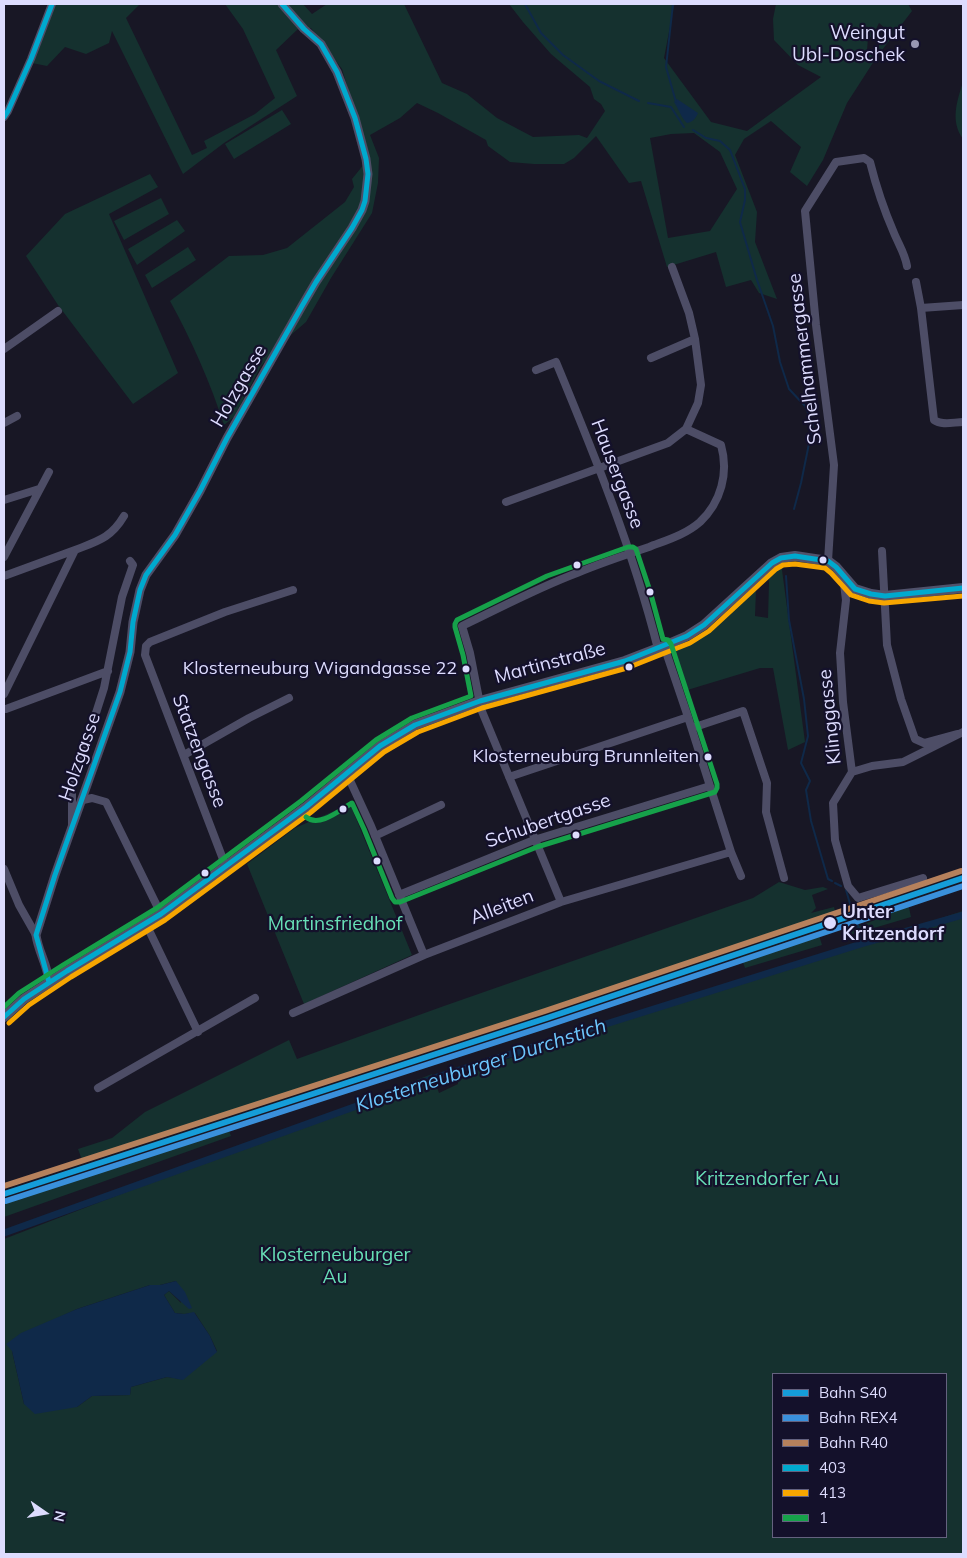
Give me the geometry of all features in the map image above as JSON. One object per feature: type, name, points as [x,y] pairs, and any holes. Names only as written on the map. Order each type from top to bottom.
[{"type":"main road","name":"Martinstraße","points":[[4,1017],[24,999],[49,982],[161,914],[306,807],[380,746],[415,725],[480,701],[625,661],[661,648],[687,636],[704,625],[781,558],[795,556],[828,561]]},
{"type":"main road","points":[[828,561],[836,567],[852,586],[860,591],[871,594],[885,596],[963,588]]},
{"type":"street","points":[[4,118],[28,67],[52,4]]},
{"type":"street","name":"Holzgasse","points":[[36,935],[120,692],[130,652],[133,622],[140,590],[146,575],[175,535],[227,438],[302,306],[352,228],[365,201],[368,174],[366,159],[355,118],[337,72],[321,44],[304,29],[282,4]]},
{"type":"street","name":"Schelhammergasse","points":[[828,561],[834,465],[816,325],[805,211],[836,162],[864,158],[870,162],[878,191],[894,234],[906,258],[907,266]]},
{"type":"street","points":[[506,502],[668,443],[686,429],[698,403],[700,385],[695,339],[689,313],[672,266]]},
{"type":"street","points":[[916,282],[921,308],[934,420],[943,423],[963,422]]},
{"type":"street","points":[[921,308],[963,305]]},
{"type":"street","points":[[4,349],[58,311]]},
{"type":"street","points":[[651,358],[695,339]]},
{"type":"street","name":"Hausergasse","points":[[536,370],[556,362],[600,468],[661,648],[692,728],[731,852],[741,876]]},
{"type":"street","points":[[4,424],[17,416]]},
{"type":"street","points":[[561,902],[508,777],[482,709],[462,626],[550,583],[680,535],[692,528],[709,512],[718,499],[724,468],[722,445],[686,429]]},
{"type":"street","points":[[4,557],[49,472]]},
{"type":"street","points":[[4,500],[39,489]]},
{"type":"street","points":[[4,576],[105,538],[119,525],[124,516]]},
{"type":"street","points":[[4,694],[75,550]]},
{"type":"street","points":[[882,551],[887,646],[901,699],[915,739],[924,743],[960,733]]},
{"type":"street","name":"Holzgasse","points":[[72,829],[72,788],[104,688],[122,597],[133,565],[130,561]]},
{"type":"street","name":"Klinggasse","points":[[842,576],[846,600],[840,653],[843,702],[852,772],[833,803],[835,840],[848,886],[858,898],[923,878]]},
{"type":"street","points":[[963,588],[963,593]]},
{"type":"street","name":"Statzengasse","points":[[226,867],[145,655],[146,646],[150,642],[225,612],[293,590]]},
{"type":"street","points":[[4,709],[108,671]]},
{"type":"street","points":[[184,755],[249,718],[289,698]]},
{"type":"street","points":[[692,728],[743,711],[767,784],[766,812],[784,878]]},
{"type":"street","points":[[508,777],[688,717]]},
{"type":"street","points":[[852,772],[872,766],[903,762],[960,733]]},
{"type":"street","points":[[347,774],[424,955]]},
{"type":"street","name":"Schubertgasse","points":[[399,895],[534,840],[710,786]]},
{"type":"street","points":[[83,800],[92,798],[106,802],[161,914]]},
{"type":"street","points":[[375,836],[440,805]]},
{"type":"street","name":"Alleiten","points":[[293,1013],[424,955],[561,902],[731,852]]},
{"type":"street","points":[[4,869],[18,905],[36,935],[37,944],[49,976],[49,982]]},
{"type":"street","points":[[146,924],[198,1032]]},
{"type":"street","points":[[98,1088],[255,998]]},
{"type":"green space","points":[[56,4],[140,4],[126,18],[192,155],[207,148],[204,141],[255,114],[275,98],[243,29],[225,4],[303,4],[312,14],[327,4],[404,4],[442,83],[467,94],[497,118],[533,137],[579,135],[587,138],[605,111],[601,104],[594,99],[590,87],[551,54],[509,4],[675,4],[664,58],[711,122],[747,131],[821,77],[798,65],[774,40],[773,19],[776,4],[908,4],[912,11],[876,58],[847,103],[823,160],[807,186],[790,172],[801,147],[771,121],[744,139],[735,155],[757,212],[755,242],[777,299],[759,293],[751,280],[726,287],[716,252],[667,267],[641,181],[629,183],[596,136],[574,158],[564,164],[510,162],[488,146],[486,140],[417,103],[400,118],[370,135],[379,158],[378,183],[372,213],[306,322],[261,366],[234,417],[224,425],[200,362],[170,301],[229,256],[263,255],[287,248],[345,202],[354,187],[352,179],[369,158],[342,69],[311,28],[298,29],[276,50],[297,96],[224,143],[183,174],[112,31],[109,43],[86,54],[65,47],[47,66],[32,63]],"holes":[[[879,23],[885,28],[877,53],[867,51],[868,37],[872,37]],[[694,133],[720,152],[737,189],[710,231],[668,238],[650,138],[671,134]]]},
{"type":"green space","points":[[963,82],[963,139],[957,125],[956,111]]},
{"type":"green space","points":[[282,110],[291,124],[234,159],[225,144]]},
{"type":"green space","points":[[150,174],[158,187],[109,214],[178,373],[133,404],[58,305],[26,256],[65,214]]},
{"type":"green space","points":[[161,198],[169,214],[124,240],[114,221]]},
{"type":"green space","points":[[177,220],[185,231],[137,265],[128,249]]},
{"type":"green space","points":[[188,247],[196,260],[152,288],[145,275]]},
{"type":"green space","points":[[782,561],[805,742],[788,750],[773,668],[760,668],[684,691],[671,651],[703,634],[756,590],[755,616],[768,618],[768,574],[773,567]]},
{"type":"green space","name":"Martinsfriedhof","points":[[350,804],[412,955],[304,1004],[247,864],[295,828]]},
{"type":"green space","points":[[779,882],[805,890],[823,887],[828,889],[812,895],[816,908],[811,913],[834,907],[835,911],[476,1034],[82,1160],[78,1149],[112,1138],[145,1112],[289,1040],[297,1059],[753,898]]},
{"type":"green space","points":[[908,903],[911,917],[847,936],[852,929],[880,918],[878,911]]},
{"type":"green space","points":[[963,911],[963,1554],[4,1554],[4,1239],[432,1074],[439,1093],[458,1084],[458,1076],[551,1044]],"holes":[[[176,1281],[181,1303],[169,1291],[164,1295],[175,1313],[195,1313],[217,1351],[183,1379],[167,1377],[131,1387],[130,1395],[92,1396],[77,1407],[24,1404],[12,1351],[58,1318],[77,1309],[150,1285],[160,1285]]]},
{"type":"green space","points":[[818,932],[822,945],[745,968],[741,957]]},
{"type":"green space","points":[[228,1128],[231,1136],[4,1217],[4,1200]]},
{"type":"water","points":[[677,99],[698,113],[693,121],[687,123],[683,119],[674,102]]},
{"type":"water","points":[[176,1281],[185,1292],[192,1308],[189,1309],[169,1291],[164,1295],[175,1313],[194,1312],[210,1336],[217,1352],[183,1380],[167,1377],[131,1387],[130,1395],[92,1396],[77,1407],[35,1414],[24,1404],[12,1351],[6,1344],[21,1333],[77,1309],[150,1285],[160,1285]]},
{"type":"waterway","points":[[525,4],[541,33],[563,55],[599,81],[639,101]]},
{"type":"waterway","points":[[673,4],[666,67],[676,102]]},
{"type":"waterway","points":[[648,103],[671,107],[684,127]]},
{"type":"waterway","points":[[693,130],[706,138],[720,141],[730,150],[745,189],[745,200],[740,222],[773,326],[780,362],[789,389],[805,406],[813,424],[794,509]]},
{"type":"waterway","points":[[786,576],[789,620],[804,699],[808,736],[801,763],[810,781],[806,790],[811,821],[828,879],[832,881]]},
{"type":"waterway","points":[[835,883],[841,886]]},
{"type":"waterway","points":[[846,890],[851,907]]},
{"type":"waterway","name":"Klosterneuburger Durchstich","points":[[4,1233],[440,1076],[861,944],[963,915]]},
{"type":"waterway","points":[[858,924],[861,944]]},
{"type":"rail line","name":"R40","points":[[4,1186],[545,1011],[961,871]]},
{"type":"rail line","name":"S40","points":[[4,1194],[547,1018],[963,878]]},
{"type":"rail line","name":"REX4","points":[[6,1201],[549,1025],[963,886]]},
{"type":"transit line","name":"403","points":[[4,117],[31,59],[52,4]]},
{"type":"transit line","name":"403","points":[[49,982],[36,935],[55,875],[120,692],[130,652],[133,622],[140,590],[146,575],[175,535],[227,438],[302,306],[352,228],[365,201],[368,174],[366,159],[355,118],[337,72],[321,44],[304,29],[282,4]]},
{"type":"transit line","name":"1","points":[[4,1007],[19,993],[157,908],[301,801],[376,740],[412,718],[471,696],[455,627],[457,620],[547,576],[628,547],[636,549],[663,639],[668,640],[671,644],[717,784],[715,792],[537,847],[400,902],[395,902],[392,898],[352,803],[323,819],[311,820],[306,817]]},
{"type":"transit line","name":"403","points":[[4,1017],[24,999],[161,914],[306,807],[380,746],[415,725],[480,701],[625,661],[687,636],[704,625],[772,563],[781,558],[795,556],[828,561],[836,567],[855,589],[871,594],[885,596],[963,588]]},
{"type":"transit line","name":"413","points":[[9,1023],[29,1005],[71,977],[165,920],[310,813],[384,752],[418,732],[482,708],[627,668],[690,643],[709,631],[776,569],[783,565],[795,564],[825,568],[851,595],[869,601],[884,603],[963,596]]},
{"type":"place","name":"Weingut Ubl-Doschek","points":[[915,44]]},
{"type":"place","name":"Klosterneuburg Wigandgasse 22","points":[[466,669]]},
{"type":"place","name":"Klosterneuburg Brunnleiten","points":[[708,757]]},
{"type":"place","name":"Unter Kritzendorf","points":[[830,923]]},
{"type":"park label","name":"Kritzendorfer Au","points":[[767,1179]]},
{"type":"park label","name":"Klosterneuburger Au","points":[[335,1266]]}]
